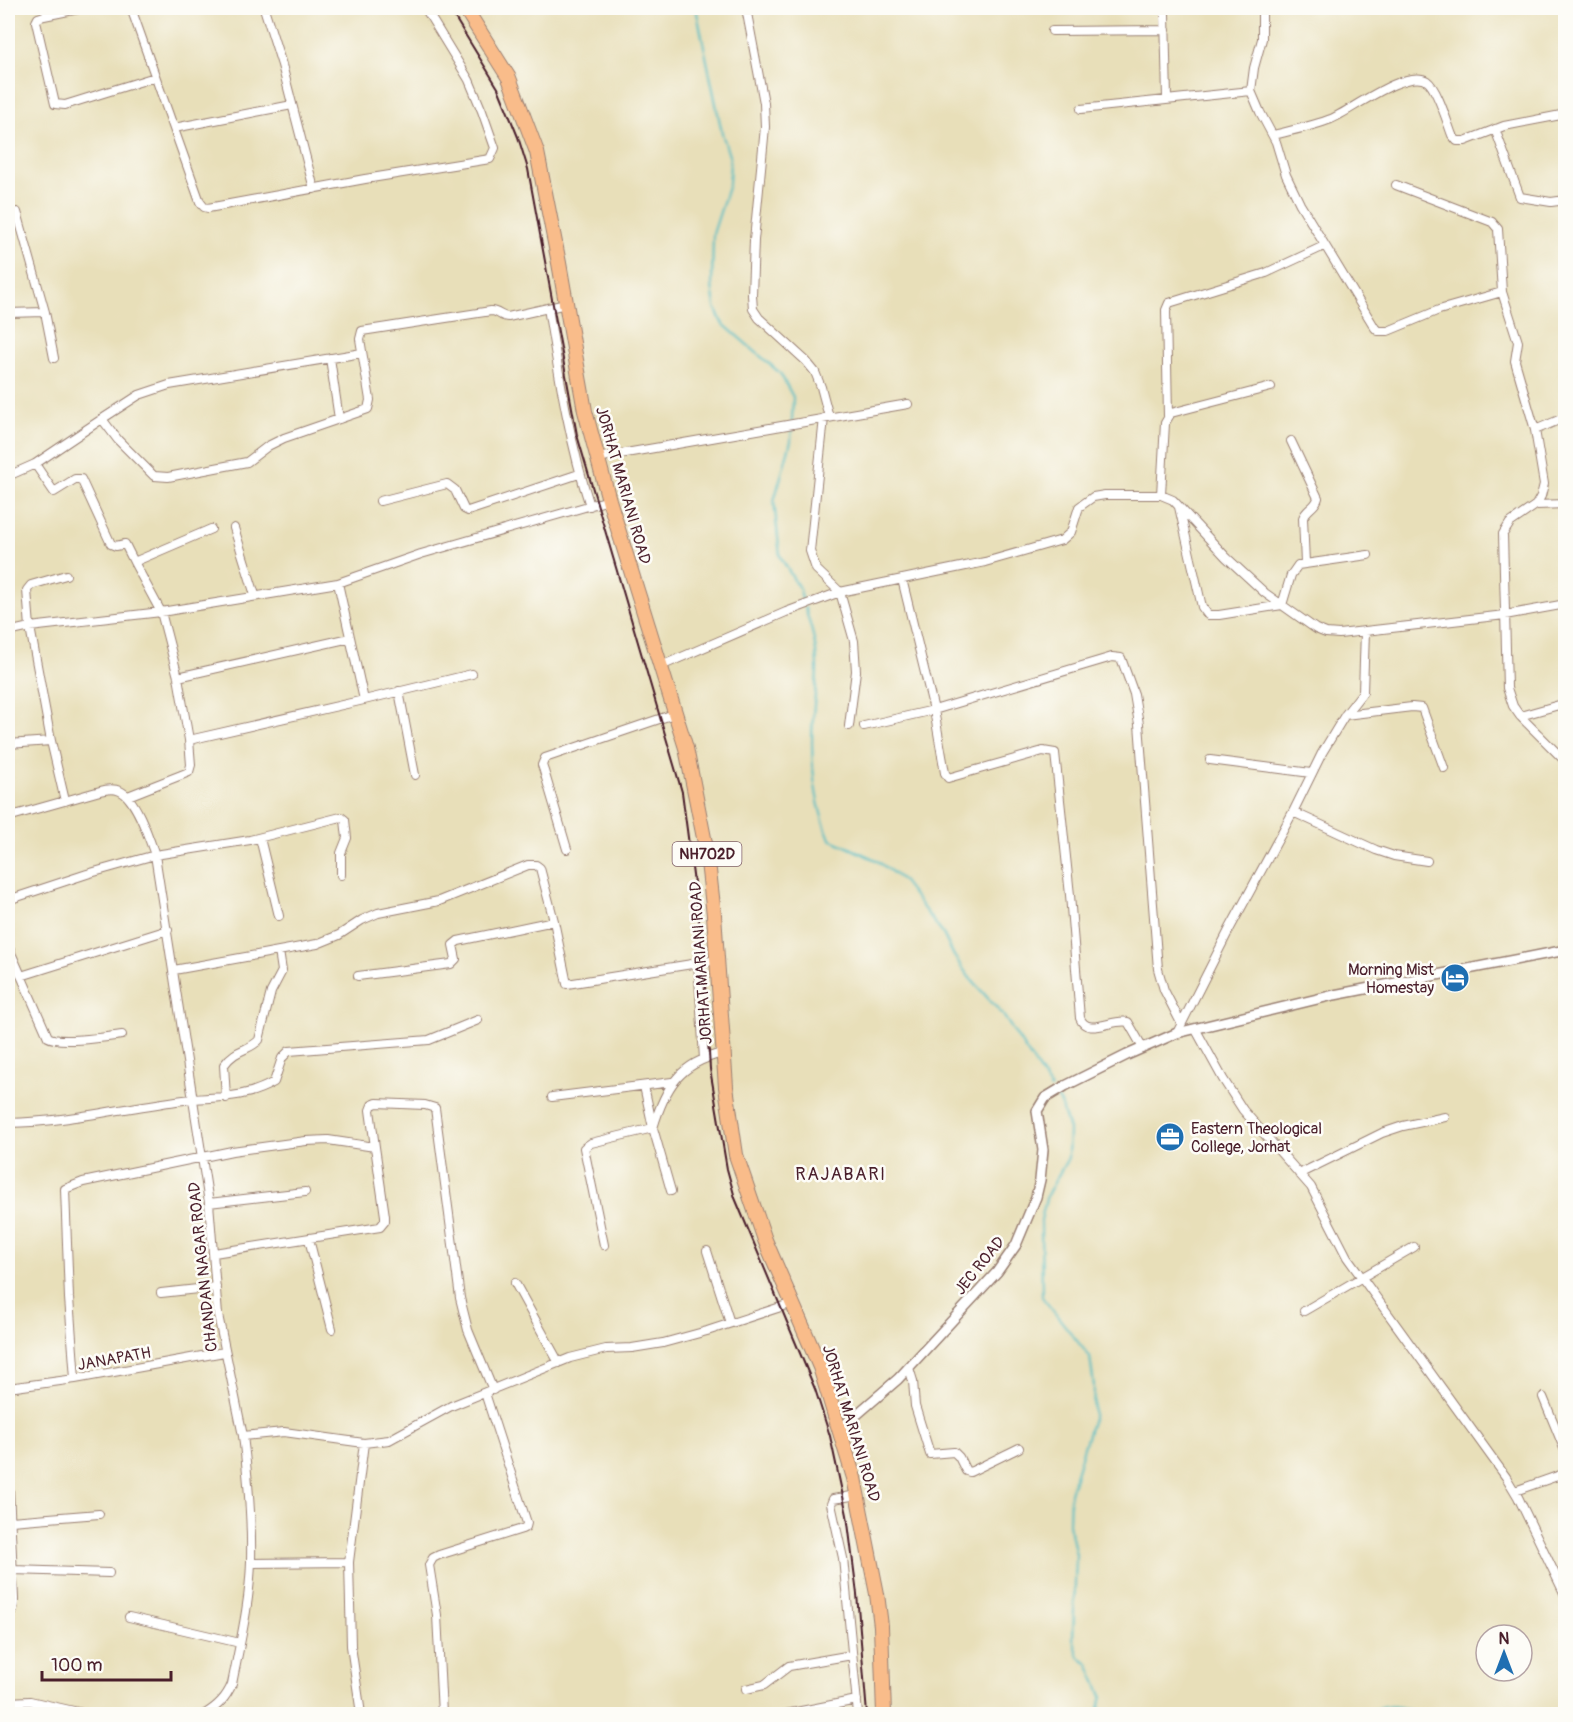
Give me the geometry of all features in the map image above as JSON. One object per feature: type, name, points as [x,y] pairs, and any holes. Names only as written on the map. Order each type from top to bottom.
[{"type":"highway","name":"JORHAT MARIANI ROAD","points":[[465,8],[509,78],[530,130],[544,183],[579,382],[597,458],[686,748],[708,863],[723,1053],[730,1125],[736,1155],[765,1240],[820,1367],[858,1494],[881,1626],[884,1714]]},
{"type":"street","points":[[83,8],[44,16],[38,18],[36,22],[55,104],[66,105],[154,77]]},
{"type":"street","points":[[132,8],[154,77],[204,207],[216,208],[365,179],[490,159],[493,154],[493,142],[476,96],[426,8]]},
{"type":"street","points":[[264,8],[314,189]]},
{"type":"street","points":[[746,8],[764,103],[765,127],[754,240],[753,309],[759,318],[815,372],[827,418],[810,551],[816,569],[840,592],[849,622],[856,661],[849,726]]},
{"type":"street","points":[[1262,8],[1262,39],[1254,68],[1251,91],[1274,135],[1291,187],[1324,246],[1378,331],[1388,331],[1445,308],[1502,292]]},
{"type":"street","points":[[1165,14],[1167,99]]},
{"type":"street","points":[[1052,31],[1166,30]]},
{"type":"street","points":[[1274,135],[1329,120],[1398,82],[1411,78],[1420,78],[1432,86],[1452,135],[1457,141],[1465,141],[1495,129],[1566,114]]},
{"type":"street","points":[[1081,109],[1251,91]]},
{"type":"street","points":[[174,128],[292,105]]},
{"type":"street","points":[[1495,129],[1520,197],[1551,202],[1566,200]]},
{"type":"street","points":[[1396,185],[1496,225],[1502,292],[1518,342],[1516,366],[1535,430],[1544,484],[1536,505],[1510,523],[1503,534],[1508,688],[1513,706],[1566,762]]},
{"type":"street","points":[[17,212],[45,312],[54,358]]},
{"type":"street","points":[[1161,495],[1165,423],[1168,416],[1166,310],[1169,303],[1266,273],[1324,246]]},
{"type":"street","points":[[102,419],[147,471],[160,478],[247,462],[278,440],[364,411],[371,405],[360,334],[367,329],[491,311],[505,317],[566,304]]},
{"type":"street","points":[[548,308],[565,413],[579,474],[590,506]]},
{"type":"street","points":[[8,313],[45,312]]},
{"type":"street","points":[[8,476],[35,464],[139,395],[169,385],[362,353]]},
{"type":"street","points":[[330,358],[339,419]]},
{"type":"street","points":[[1168,416],[1175,411],[1271,387]]},
{"type":"street","points":[[597,458],[908,404]]},
{"type":"street","points":[[1535,430],[1566,417]]},
{"type":"street","points":[[1291,441],[1318,498],[1315,504],[1305,512],[1303,518],[1305,563]]},
{"type":"street","points":[[8,817],[108,789],[122,791],[128,796],[189,772],[191,765],[178,677],[161,612],[125,544],[116,546],[111,544],[81,479],[75,479],[54,492],[35,464]]},
{"type":"street","points":[[380,501],[447,484],[455,490],[460,505],[468,511],[579,474]]},
{"type":"street","points":[[661,666],[786,612],[840,592],[985,562],[1062,540],[1071,532],[1079,507],[1093,497],[1105,495],[1161,495],[1173,500],[1238,568],[1305,623],[1326,633],[1339,634],[1505,615],[1566,604]]},
{"type":"street","points":[[8,632],[30,627],[161,612],[338,583],[421,554],[609,500]]},
{"type":"street","points":[[1536,505],[1566,504]]},
{"type":"street","points":[[1178,506],[1205,613],[1212,616],[1282,605]]},
{"type":"street","points":[[234,528],[255,595]]},
{"type":"street","points":[[134,562],[211,530]]},
{"type":"street","points":[[1282,605],[1292,571],[1298,565],[1368,555]]},
{"type":"street","points":[[66,575],[28,587],[27,594],[30,627],[51,741],[66,801]]},
{"type":"street","points":[[902,579],[948,778],[1044,751],[1055,753],[1080,1018],[1082,1023],[1092,1027],[1119,1021],[1128,1022],[1143,1048]]},
{"type":"street","points":[[338,583],[364,700]]},
{"type":"street","points":[[1178,1033],[1181,1023],[1293,812],[1311,773],[1345,715],[1363,692],[1365,631]]},
{"type":"street","points":[[178,677],[350,638]]},
{"type":"street","points":[[864,726],[934,710],[1112,657],[1121,658],[1129,678],[1139,724],[1158,969],[1164,990],[1181,1023]]},
{"type":"street","points":[[189,740],[472,674]]},
{"type":"street","points":[[399,692],[415,775]]},
{"type":"street","points":[[1521,716],[1566,703]]},
{"type":"street","points":[[1345,715],[1412,707],[1422,708],[1444,768]]},
{"type":"street","points":[[567,849],[542,765],[545,758],[674,714]]},
{"type":"street","points":[[8,744],[51,741]]},
{"type":"street","points":[[1210,760],[1311,773]]},
{"type":"street","name":"CHANDAN NAGAR ROAD","points":[[128,796],[146,829],[155,855],[174,970],[178,1015],[203,1157],[214,1253],[218,1315],[243,1436],[251,1563],[240,1643],[228,1693],[222,1702],[205,1714]]},
{"type":"street","points":[[1293,812],[1376,850],[1394,856],[1427,861]]},
{"type":"street","points":[[8,900],[155,855],[260,838],[337,817],[343,818],[347,838],[341,853],[341,875]]},
{"type":"street","points":[[260,838],[279,916]]},
{"type":"street","points":[[174,970],[326,941],[378,913],[439,901],[532,864],[540,868],[567,984],[698,961],[717,960]]},
{"type":"street","points":[[358,976],[451,964],[456,959],[453,945],[458,941],[554,921]]},
{"type":"street","points":[[21,976],[168,930]]},
{"type":"street","points":[[8,946],[48,1037],[62,1040],[122,1035]]},
{"type":"street","name":"JEC ROAD","points":[[840,1429],[876,1400],[909,1368],[997,1272],[1016,1245],[1036,1197],[1040,1180],[1043,1150],[1037,1111],[1045,1098],[1065,1086],[1178,1033],[1334,995],[1566,950]]},
{"type":"street","points":[[226,1098],[224,1065],[239,1050],[254,1045],[259,1040],[271,992],[282,971],[279,951]]},
{"type":"street","points":[[698,961],[704,1059]]},
{"type":"street","points":[[8,1123],[85,1115],[193,1099],[226,1098],[274,1082],[282,1058],[289,1050],[429,1040],[478,1020]]},
{"type":"street","points":[[1196,1030],[1243,1110],[1311,1187],[1341,1247],[1515,1491],[1566,1598]]},
{"type":"street","points":[[653,1128],[660,1104],[672,1082],[704,1059],[723,1053]]},
{"type":"street","points":[[552,1097],[672,1082]]},
{"type":"street","points":[[644,1086],[671,1191]]},
{"type":"street","points":[[214,1253],[380,1227],[385,1221],[370,1110],[372,1105],[377,1103],[425,1105],[435,1108],[460,1298],[526,1523],[526,1527],[522,1529],[439,1555],[433,1558],[429,1565],[437,1616],[442,1714]]},
{"type":"street","points":[[1299,1174],[1382,1133],[1445,1117]]},
{"type":"street","points":[[604,1245],[584,1148],[591,1143],[653,1128]]},
{"type":"street","points":[[75,1379],[65,1188],[83,1182],[232,1151],[318,1140],[375,1147]]},
{"type":"street","points":[[209,1203],[305,1192]]},
{"type":"street","points":[[309,1239],[332,1329]]},
{"type":"street","points":[[1304,1311],[1414,1247]]},
{"type":"street","points":[[707,1251],[730,1323]]},
{"type":"street","points":[[515,1283],[559,1363]]},
{"type":"street","points":[[161,1293],[216,1287]]},
{"type":"street","points":[[243,1436],[284,1432],[364,1443],[389,1440],[440,1411],[559,1363],[595,1351],[663,1343],[793,1303]]},
{"type":"street","name":"JANAPATH","points":[[8,1388],[75,1379],[224,1352]]},
{"type":"street","points":[[909,1368],[913,1381],[915,1406],[930,1454],[954,1452],[966,1471],[970,1472],[1019,1448]]},
{"type":"street","points":[[1543,1397],[1566,1453]]},
{"type":"street","points":[[361,1714],[351,1646],[348,1562],[364,1443]]},
{"type":"street","points":[[8,1466],[14,1607],[8,1616]]},
{"type":"street","points":[[1515,1491],[1566,1473]]},
{"type":"street","points":[[858,1494],[833,1499],[831,1504],[843,1558],[858,1714]]},
{"type":"street","points":[[11,1521],[99,1514]]},
{"type":"street","points":[[251,1563],[348,1562]]},
{"type":"street","points":[[13,1570],[109,1573]]},
{"type":"street","points":[[129,1617],[240,1643]]},
{"type":"street","points":[[746,1689],[764,1685],[789,1666],[852,1655]]},
{"type":"street","points":[[786,1714],[857,1700]]},
{"type":"street","points":[[8,1702],[30,1701],[87,1714]]},
{"type":"waterway","points":[[696,8],[722,133],[730,159],[729,184],[713,234],[712,286],[715,307],[722,323],[780,373],[793,397],[791,441],[774,501],[780,556],[800,590],[803,603]]},
{"type":"waterway","points":[[805,608],[817,659],[812,733],[814,779],[816,794],[830,839],[876,860],[901,879],[943,934],[954,956],[969,977],[1003,1015],[1051,1089]]},
{"type":"waterway","points":[[1055,1094],[1061,1104],[1069,1130],[1068,1158],[1047,1195],[1041,1220],[1042,1297],[1090,1357],[1094,1386],[1093,1418],[1070,1493],[1069,1524],[1076,1555],[1073,1638],[1079,1657],[1088,1663],[1102,1696],[1098,1714]]},
{"type":"waterway","points":[[1362,1714],[1390,1706],[1410,1710],[1417,1714]]},
{"type":"railway","points":[[449,8],[498,88],[528,169],[577,435],[682,792],[703,951],[710,1069],[727,1169],[735,1198],[815,1389],[830,1436],[847,1515],[857,1594],[867,1714]]},
{"type":"place","name":"Morning Mist Homestay","points":[[1455,978]]},
{"type":"place","name":"Eastern Theological College, Jorhat","points":[[1170,1137]]},
{"type":"district","name":"RAJABARI","points":[[841,1174]]}]
